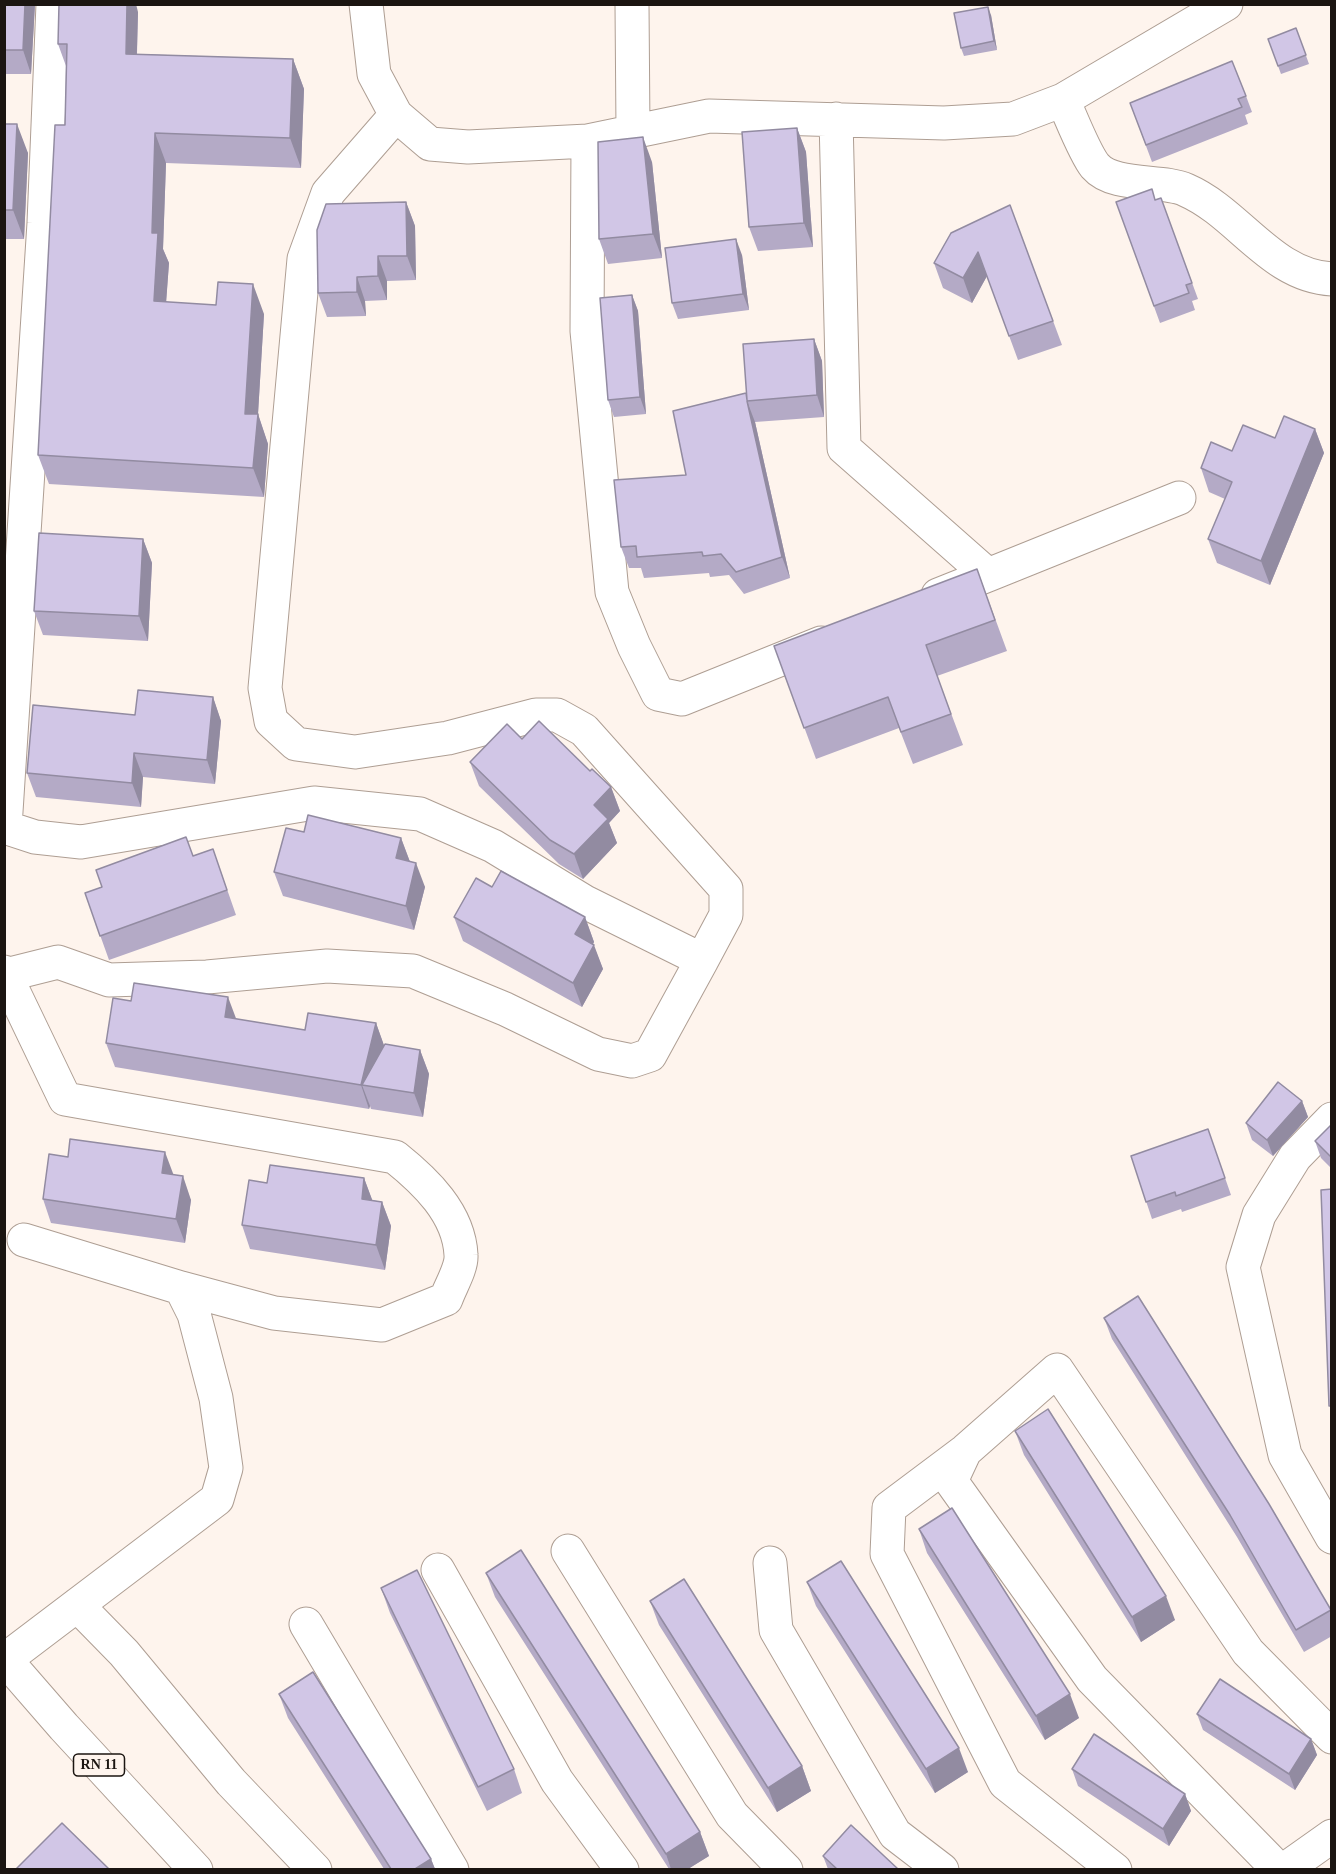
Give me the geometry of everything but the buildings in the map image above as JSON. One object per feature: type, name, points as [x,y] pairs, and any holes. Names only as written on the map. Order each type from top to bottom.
[{"type":"street","points":[[53,4],[44,223],[5,827],[35,837],[81,842],[314,803],[420,814],[493,846],[585,902],[702,960]]},
{"type":"street","points":[[366,4],[374,74],[396,115],[430,144],[468,147],[588,141],[709,116],[944,123],[1013,118],[1063,100],[1226,4]]},
{"type":"street","points":[[632,4],[633,131]]},
{"type":"street","points":[[1063,100],[1095,166],[1108,174],[1131,181],[1185,189],[1215,206],[1288,267],[1312,278],[1332,279]]},
{"type":"street","points":[[24,1240],[274,1313],[382,1325],[446,1299],[462,1256],[453,1222],[426,1182],[395,1157],[65,1099],[5,974],[58,962],[109,980],[207,977],[327,966],[413,972],[505,1009],[598,1054],[632,1061],[650,1055],[726,915],[726,890],[584,730],[557,715],[536,716],[448,738],[355,752],[296,744],[271,721],[265,688],[304,259],[328,193],[396,115]]},
{"type":"street","points":[[836,119],[844,448],[988,575]]},
{"type":"street","points":[[588,141],[587,331],[612,592],[634,646],[658,694],[682,699],[846,633]]},
{"type":"street","points":[[911,606],[1179,498]]},
{"type":"street","points":[[1332,1119],[1295,1157],[1258,1215],[1243,1267],[1285,1455],[1332,1537]]},
{"type":"street","points":[[5,1658],[217,1499],[226,1468],[216,1398],[194,1314],[181,1287]]},
{"type":"street","points":[[1115,1869],[1005,1783],[887,1554],[889,1508],[965,1451],[1057,1370],[1248,1652],[1332,1737]]},
{"type":"street","points":[[965,1451],[951,1481],[1092,1679],[1279,1869]]},
{"type":"street","points":[[568,1551],[732,1815],[786,1869]]},
{"type":"street","points":[[770,1563],[776,1630],[895,1834],[942,1869]]},
{"type":"street","points":[[438,1570],[557,1781],[622,1869]]},
{"type":"street","points":[[77,1605],[124,1653],[231,1782],[315,1869]]},
{"type":"street","points":[[306,1624],[453,1869]]},
{"type":"street","name":"RN 11","points":[[5,1658],[64,1727],[196,1869]]},
{"type":"street","points":[[1284,1869],[1332,1836]]}]
